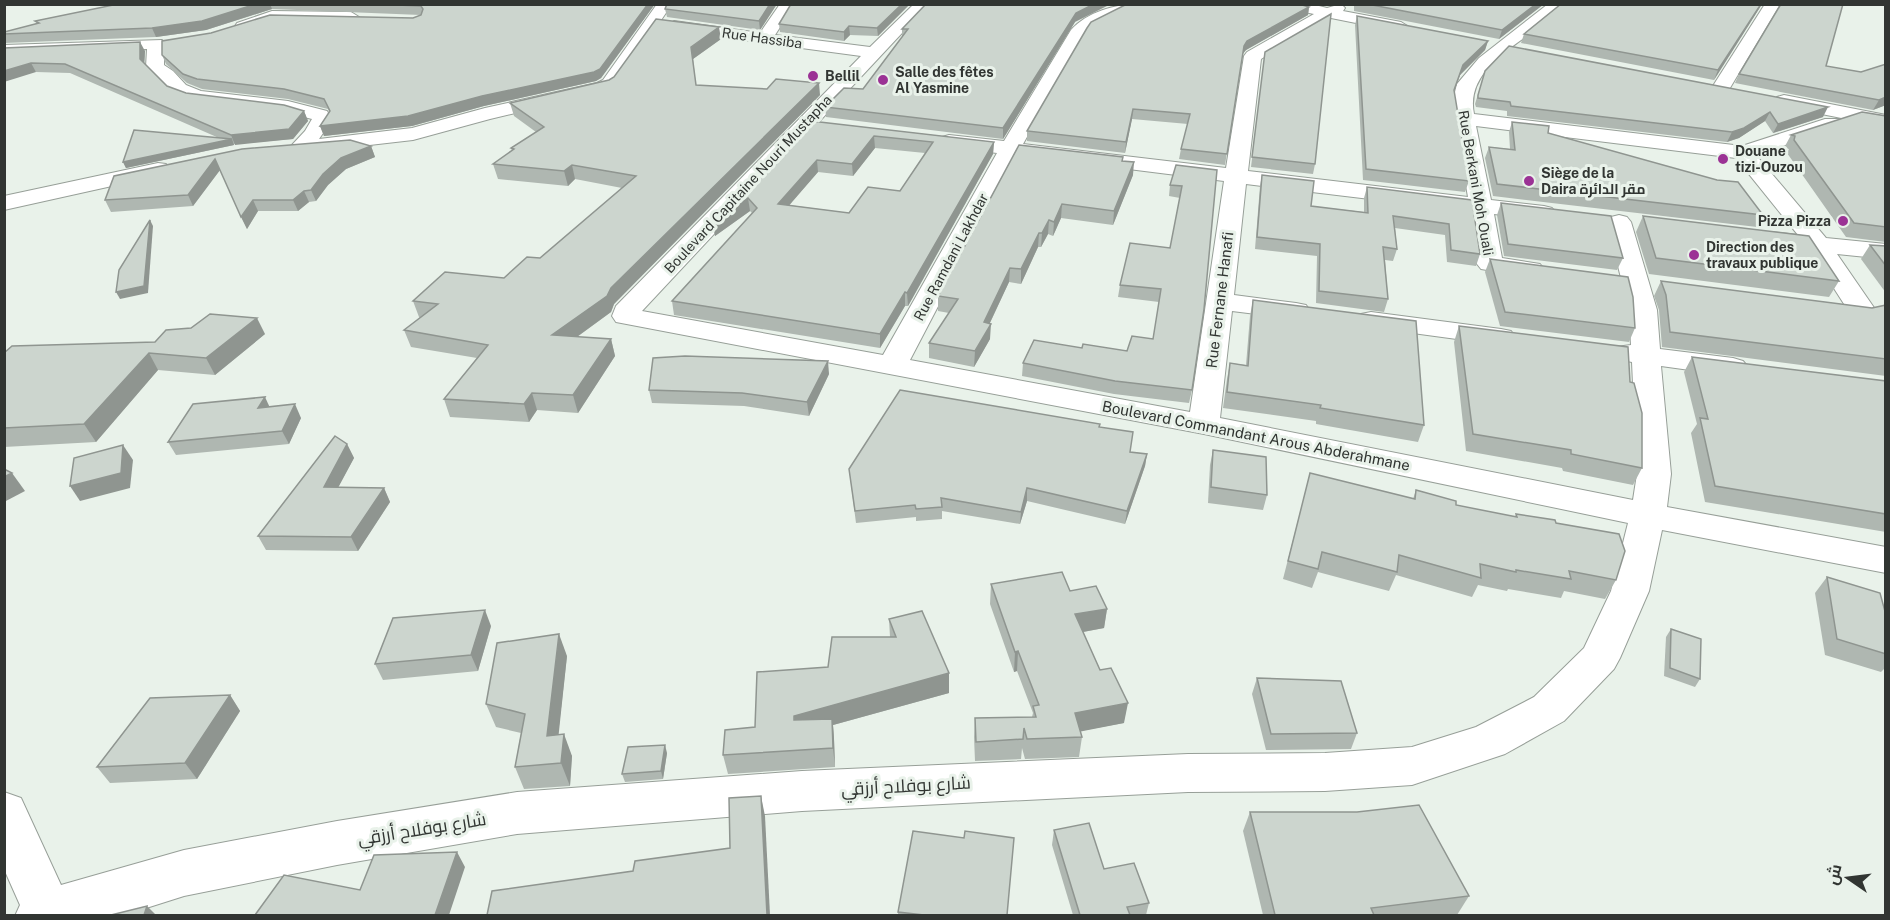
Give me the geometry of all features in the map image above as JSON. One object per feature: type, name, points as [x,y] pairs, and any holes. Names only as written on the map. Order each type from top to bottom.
[{"type":"street","points":[[156,44],[155,67],[167,75],[179,89],[220,100],[255,102],[320,115],[322,120],[312,135],[289,148],[413,135],[485,114],[603,87],[609,84],[665,4]]},
{"type":"street","points":[[765,38],[788,4]]},
{"type":"street","name":"Boulevard Capitaine Nouri Mustapha","points":[[626,316],[626,312],[804,123],[911,14],[924,4]]},
{"type":"street","name":"Rue Ramdani Lakhdar","points":[[892,366],[1010,148],[1077,33],[1083,26],[1131,4]]},
{"type":"street","points":[[1286,4],[1336,9],[1422,31]]},
{"type":"street","name":"Rue Berkani Moh Ouali","points":[[1557,273],[1490,264],[1462,104],[1467,84],[1504,47],[1558,4]]},
{"type":"street","points":[[1720,89],[1773,4]]},
{"type":"street","name":"Rue Fernane Hanafi","points":[[1204,424],[1253,56],[1336,9]]},
{"type":"street","points":[[228,32],[272,16],[369,17]]},
{"type":"street","name":"Rue Hassiba","points":[[651,22],[873,53]]},
{"type":"street","points":[[4,50],[156,44],[177,41]]},
{"type":"street","points":[[1481,42],[1527,51]]},
{"type":"street","points":[[1698,84],[1743,93]]},
{"type":"street","points":[[1766,98],[1886,121]]},
{"type":"street","points":[[1466,119],[1743,152],[1886,106]]},
{"type":"street","points":[[804,123],[827,126]]},
{"type":"street","points":[[930,138],[1562,215]]},
{"type":"street","points":[[1743,152],[1818,244],[1863,312],[1829,308]]},
{"type":"street","points":[[4,204],[183,164]]},
{"type":"street","name":"شارع بوفلاح أرزقي","points":[[44,914],[184,873],[337,843],[517,813],[802,791],[1188,773],[1325,772],[1412,766],[1489,741],[1549,710],[1600,658],[1630,591],[1648,515],[1654,474],[1643,310],[1619,222]]},
{"type":"street","points":[[1752,237],[1886,252]]},
{"type":"street","points":[[1220,301],[1528,341]]},
{"type":"street","name":"Boulevard Commandant Arous Abderahmane","points":[[626,316],[1204,424],[1648,515],[1886,560]]},
{"type":"street","points":[[1599,350],[1760,370]]},
{"type":"street","points":[[4,813],[44,914]]},
{"type":"building","points":[[118,4],[256,4],[202,21],[152,28],[4,34],[4,32],[39,23],[35,21]]},
{"type":"building","points":[[372,4],[648,4],[600,69],[594,72],[482,96],[408,116],[320,126],[330,111],[324,99],[284,89],[197,79],[183,74],[162,55],[162,41],[211,33],[270,15],[413,18],[421,15],[423,9],[421,6]]},
{"type":"building","points":[[667,4],[770,4],[759,21],[665,9]]},
{"type":"building","points":[[791,4],[902,4],[877,28],[849,26],[844,32],[779,24]]},
{"type":"building","points":[[926,4],[1094,4],[1076,13],[1003,128],[825,107],[844,88],[863,89],[908,29],[902,29]]},
{"type":"building","points":[[1127,4],[1299,4],[1309,7],[1247,41],[1244,46],[1227,154],[1181,149],[1190,114],[1133,109],[1126,142],[1027,131],[1091,22]]},
{"type":"building","points":[[1367,4],[1536,4],[1502,30]]},
{"type":"building","points":[[1561,4],[1761,4],[1718,70],[1524,34]]},
{"type":"building","points":[[1781,4],[1843,4],[1826,66],[1861,72],[1886,64],[1886,97],[1879,100],[1739,74]]},
{"type":"building","points":[[1331,14],[1315,164],[1252,157],[1265,52]]},
{"type":"building","points":[[1357,16],[1488,41],[1463,65],[1454,90],[1469,181],[1366,169]]},
{"type":"building","points":[[656,19],[719,27],[691,47],[696,85],[767,89],[776,79],[819,83],[611,288],[607,296],[552,335],[611,339],[573,395],[532,393],[524,404],[444,399],[488,345],[404,330],[438,304],[413,301],[445,272],[504,278],[527,257],[540,258],[636,176],[572,165],[564,171],[493,164],[514,149],[511,148],[544,127],[510,103],[609,80],[614,77]]},
{"type":"building","points":[[140,42],[140,59],[167,86],[186,93],[284,105],[304,111],[289,129],[231,135],[65,64],[31,63],[4,71],[4,48]]},
{"type":"building","points":[[1509,46],[1828,107],[1778,124],[1770,112],[1744,128],[1732,132],[1511,106],[1510,102],[1478,98],[1485,71]]},
{"type":"building","points":[[1862,112],[1886,116],[1886,227],[1854,223],[1794,140],[1795,136],[1791,135]]},
{"type":"building","points":[[811,121],[994,142],[907,293],[905,292],[880,334],[672,301],[757,208],[748,198],[713,224]],"holes":[[[874,136],[933,142],[900,191],[868,187],[849,213],[778,204],[817,160],[852,164]]]},
{"type":"building","points":[[1512,122],[1549,126],[1548,133],[1717,180],[1738,182],[1763,215],[1497,184],[1489,147],[1515,150]]},
{"type":"building","points":[[134,130],[232,139],[123,162]]},
{"type":"building","points":[[350,140],[371,146],[341,158],[323,174],[311,190],[304,191],[293,200],[253,200],[241,217],[215,159],[188,195],[105,200],[114,176],[242,149]]},
{"type":"building","points":[[1019,145],[1123,157],[1122,161],[1134,162],[1114,211],[1062,204],[1054,222],[1049,220],[1042,233],[1039,233],[1021,269],[1010,268],[984,322],[991,324],[975,351],[929,343],[958,299],[938,296]]},
{"type":"building","points":[[1176,165],[1217,170],[1204,309],[1192,390],[1115,381],[1023,363],[1034,340],[1082,348],[1083,344],[1127,351],[1132,336],[1153,339],[1161,289],[1120,285],[1130,243],[1170,248],[1182,186],[1170,185]]},
{"type":"building","points":[[1262,175],[1314,181],[1311,206],[1368,213],[1367,187],[1472,200],[1480,254],[1451,250],[1449,224],[1393,216],[1397,249],[1383,247],[1388,299],[1319,291],[1320,244],[1257,237]]},
{"type":"building","points":[[1501,203],[1611,216],[1623,258],[1508,244]]},
{"type":"building","points":[[1643,216],[1809,236],[1839,281],[1656,258]]},
{"type":"building","points":[[150,220],[144,286],[116,292],[119,270]]},
{"type":"building","points":[[1870,245],[1886,246],[1886,266]]},
{"type":"building","points":[[1490,259],[1628,277],[1633,297],[1635,328],[1505,312]]},
{"type":"building","points":[[1661,281],[1872,308],[1886,305],[1886,359],[1670,332],[1666,295]]},
{"type":"building","points":[[1253,300],[1416,321],[1424,425],[1320,408],[1321,405],[1227,392],[1230,363],[1248,366]]},
{"type":"building","points":[[210,314],[257,318],[206,358],[149,353],[84,424],[4,428],[4,353],[12,346],[155,342],[166,330],[191,328]]},
{"type":"building","points":[[1459,326],[1628,347],[1630,382],[1634,383],[1642,413],[1642,468],[1571,454],[1571,450],[1473,434]]},
{"type":"building","points":[[685,356],[828,361],[807,402],[742,393],[649,390],[653,358]]},
{"type":"building","points":[[1692,357],[1886,381],[1886,514],[1715,486],[1700,418],[1708,419]]},
{"type":"building","points":[[900,390],[1100,424],[1099,427],[1133,432],[1130,452],[1147,454],[1127,511],[1027,488],[1021,512],[941,498],[942,507],[916,509],[915,505],[855,511],[849,469]]},
{"type":"building","points":[[265,397],[258,408],[295,404],[282,431],[168,442],[193,404]]},
{"type":"building","points":[[335,436],[347,444],[324,487],[384,488],[351,537],[258,536]]},
{"type":"building","points":[[123,445],[121,473],[70,486],[74,458]]},
{"type":"building","points":[[1213,450],[1266,457],[1267,495],[1211,487]]},
{"type":"building","points":[[4,469],[12,473],[4,477]]},
{"type":"building","points":[[1310,473],[1415,499],[1416,490],[1456,501],[1456,505],[1517,517],[1516,514],[1555,520],[1556,523],[1619,534],[1625,551],[1616,580],[1569,571],[1571,579],[1516,570],[1516,572],[1480,564],[1481,578],[1399,555],[1397,572],[1322,552],[1318,569],[1288,561]]},
{"type":"building","points":[[1062,572],[1070,591],[1096,586],[1107,609],[1075,614],[1100,670],[1111,668],[1128,703],[1075,713],[1082,737],[1027,739],[1024,728],[1023,739],[976,742],[975,718],[1036,717],[1033,706],[1039,705],[1018,651],[1015,652],[991,584]]},
{"type":"building","points":[[1827,577],[1880,593],[1886,615],[1886,654],[1837,639]]},
{"type":"building","points":[[485,610],[471,655],[375,664],[393,618]]},
{"type":"building","points":[[922,611],[949,673],[794,716],[794,720],[832,719],[833,748],[723,755],[725,730],[755,727],[757,672],[828,667],[832,637],[896,637],[889,619]]},
{"type":"building","points":[[1671,629],[1701,639],[1700,679],[1670,668]]},
{"type":"building","points":[[559,634],[547,736],[564,734],[561,763],[515,767],[525,714],[486,704],[497,643]]},
{"type":"building","points":[[1257,678],[1341,681],[1357,733],[1271,734]]},
{"type":"building","points":[[230,695],[185,763],[97,767],[150,698]]},
{"type":"building","points":[[665,745],[661,771],[622,774],[628,747]]},
{"type":"building","points":[[761,796],[767,915],[487,915],[492,891],[633,871],[635,861],[730,848],[729,798]]},
{"type":"building","points":[[1419,805],[1469,896],[1371,908],[1374,915],[1275,915],[1250,812],[1357,812]]},
{"type":"building","points":[[1089,823],[1104,869],[1134,863],[1149,903],[1127,907],[1130,915],[1080,915],[1054,830]]},
{"type":"building","points":[[913,831],[964,838],[965,831],[1014,838],[1007,915],[924,915],[898,912]]},
{"type":"building","points":[[457,852],[435,915],[255,915],[284,875],[360,890],[374,855]]},
{"type":"building","points":[[147,906],[144,915],[111,915]]},
{"type":"place","name":"Bellil","points":[[813,76]]},
{"type":"place","name":"Salle des fêtes Al Yasmine","points":[[883,80]]},
{"type":"place","name":"Douane tizi-Ouzou","points":[[1723,159]]},
{"type":"place","name":"Siège de la Daira مقر الدائرة","points":[[1529,181]]},
{"type":"place","name":"Pizza Pizza","points":[[1843,221]]},
{"type":"place","name":"Direction des travaux publique","points":[[1694,255]]}]
